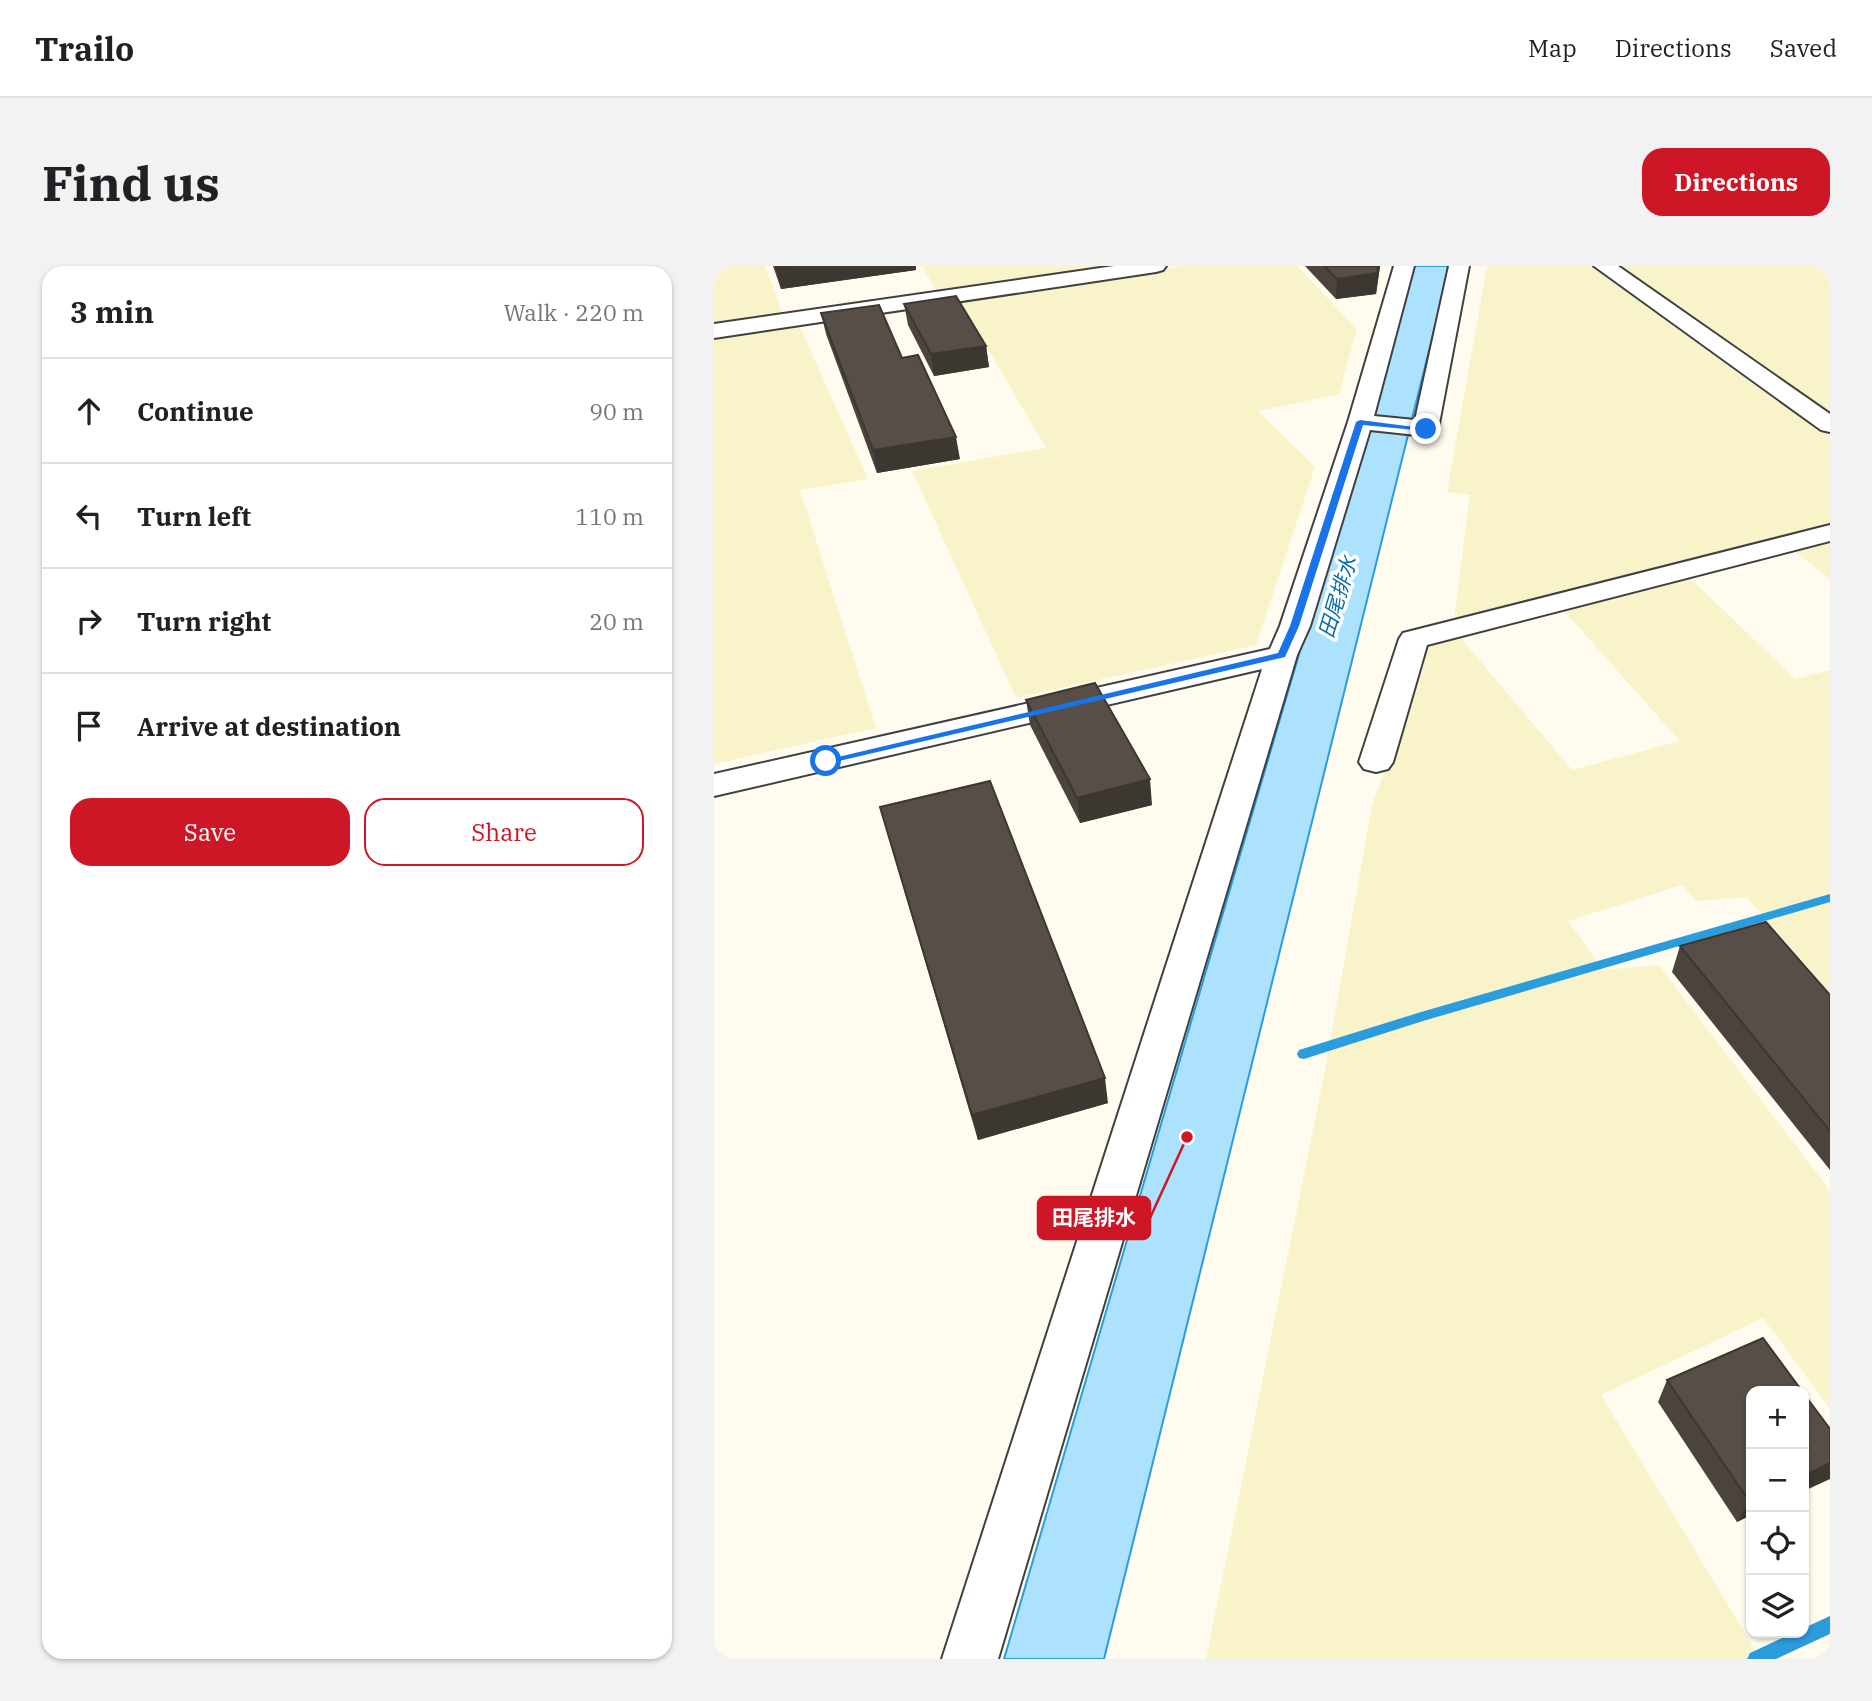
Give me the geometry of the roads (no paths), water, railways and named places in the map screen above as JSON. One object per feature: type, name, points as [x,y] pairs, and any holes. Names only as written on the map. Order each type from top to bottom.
[{"type":"street","points":[[714,331],[1156,266]]},
{"type":"street","points":[[970,1659],[1282,655],[1295,626],[1360,422],[1404,266]]},
{"type":"street","points":[[1360,422],[1426,429],[1459,266]]},
{"type":"street","points":[[1604,266],[1830,425]]},
{"type":"street","points":[[1376,762],[1414,639],[1830,533]]},
{"type":"street","points":[[714,785],[1282,655]]},
{"type":"water","points":[[1413,266],[1450,266],[1104,1659],[1004,1659]]},
{"type":"waterway","points":[[1304,1054],[1421,1017],[1830,898]]},
{"type":"waterway","points":[[1756,1659],[1830,1625]]},
{"type":"place","name":"田尾排水","points":[[1187,1137]]}]
